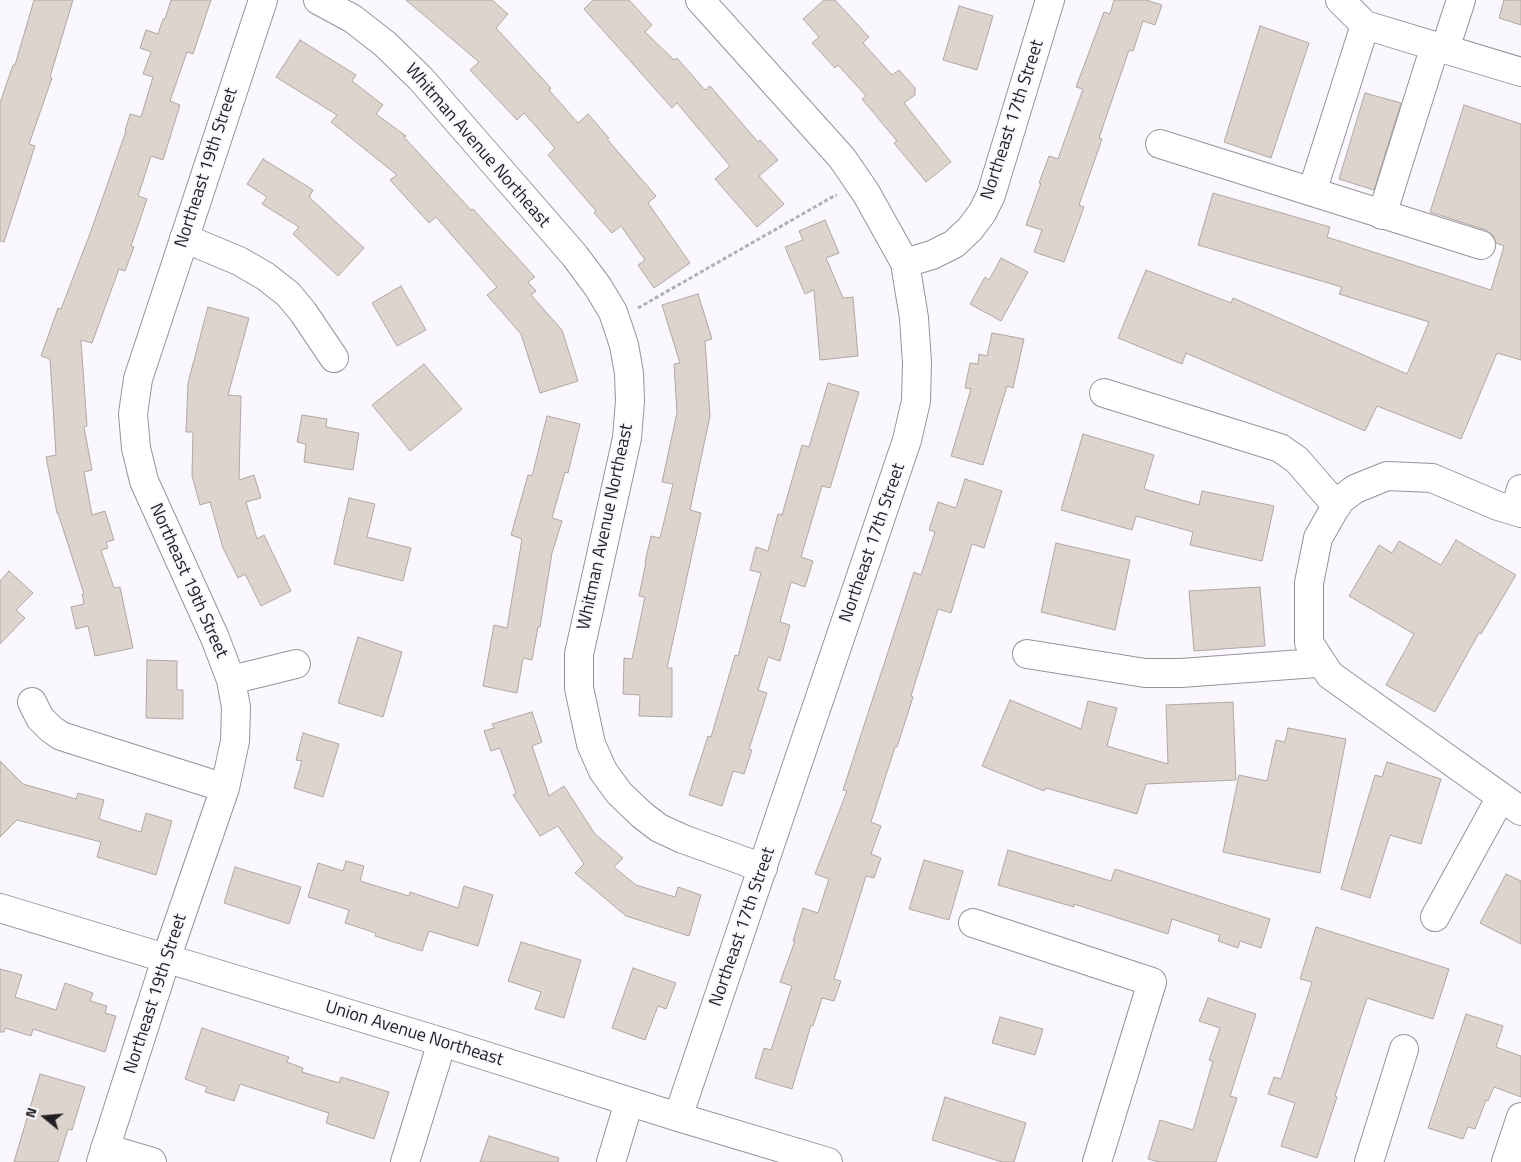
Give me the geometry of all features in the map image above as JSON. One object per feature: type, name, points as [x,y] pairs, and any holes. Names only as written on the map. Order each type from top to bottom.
[{"type":"street","name":"Northeast 19th Street","points":[[103,1155],[166,959],[225,788],[235,741],[236,707],[231,680],[215,638],[144,481],[136,448],[134,414],[138,379],[263,0]]},
{"type":"street","name":"Whitman Avenue Northeast","points":[[318,0],[353,19],[385,44],[421,79],[575,256],[598,287],[613,312],[624,345],[629,373],[630,401],[627,438],[579,654],[579,688],[591,744],[603,771],[619,793],[659,828],[683,839],[763,868]]},
{"type":"street","points":[[700,0],[842,158],[866,193],[905,263]]},
{"type":"street","name":"Northeast 17th Street","points":[[678,1117],[907,440],[916,401],[917,363],[914,318],[905,263],[932,255],[954,244],[970,229],[982,213],[991,195],[1050,0]]},
{"type":"street","points":[[1340,0],[1365,25],[1521,72]]},
{"type":"street","points":[[1382,214],[1440,48],[1461,0]]},
{"type":"street","points":[[1312,192],[1365,25]]},
{"type":"street","points":[[1160,144],[1481,246]]},
{"type":"street","points":[[184,238],[239,261],[265,276],[288,294],[303,312],[334,358]]},
{"type":"street","points":[[1104,393],[1280,448],[1296,460],[1337,506]]},
{"type":"street","points":[[1436,917],[1511,804],[1330,675],[1309,643],[1309,584],[1318,538],[1339,502],[1354,490],[1387,476],[1432,478],[1498,506],[1519,504]]},
{"type":"street","points":[[1027,654],[1145,673],[1181,673],[1316,663],[1320,661]]},
{"type":"street","points":[[231,680],[296,664]]},
{"type":"street","points":[[32,702],[40,718],[50,729],[61,736],[225,788]]},
{"type":"street","name":"Union Avenue Northeast","points":[[0,908],[442,1042],[629,1102],[828,1162]]},
{"type":"street","points":[[973,923],[1152,982],[1097,1162]]},
{"type":"street","points":[[405,1162],[442,1042]]},
{"type":"street","points":[[1369,1162],[1404,1049]]},
{"type":"street","points":[[611,1162],[629,1102]]},
{"type":"street","points":[[1506,1162],[1521,1117]]},
{"type":"street","points":[[103,1155],[152,1162]]},
{"type":"path","points":[[613,312],[633,310],[834,196],[866,193]]},
{"type":"building","points":[[34,0],[73,0],[50,77],[52,78],[29,144],[35,146],[4,242],[0,241],[0,103],[13,65],[15,65]]},
{"type":"building","points":[[171,0],[211,0],[193,54],[187,52],[170,101],[180,105],[163,160],[151,156],[138,196],[147,199],[131,246],[134,247],[125,271],[119,269],[92,343],[81,340],[87,426],[84,427],[92,470],[84,472],[92,515],[105,511],[114,540],[106,542],[108,548],[101,550],[114,588],[120,587],[133,648],[95,656],[88,626],[76,629],[71,607],[84,604],[82,594],[84,594],[57,513],[46,457],[56,455],[50,359],[41,356],[58,308],[61,309],[91,231],[126,131],[130,114],[141,117],[153,77],[143,74],[151,52],[140,48],[146,30],[158,34]]},
{"type":"building","points":[[406,0],[492,0],[508,14],[496,28],[551,88],[549,90],[578,123],[588,114],[609,138],[607,139],[656,196],[648,203],[690,263],[654,288],[638,265],[645,260],[621,226],[612,233],[594,213],[596,211],[548,155],[555,148],[524,113],[517,120],[470,70],[479,62]]},
{"type":"building","points":[[593,0],[629,0],[652,25],[645,32],[674,60],[677,58],[705,90],[710,86],[758,142],[760,140],[778,160],[759,176],[784,204],[757,227],[715,179],[730,166],[677,103],[672,108],[584,9]]},
{"type":"building","points":[[824,0],[835,0],[869,37],[863,43],[892,75],[899,70],[915,88],[915,95],[904,103],[951,162],[926,182],[894,143],[897,141],[862,99],[866,96],[838,65],[835,68],[812,43],[819,37],[803,19]]},
{"type":"building","points":[[1114,0],[1146,0],[1162,5],[1155,25],[1143,21],[1133,51],[1129,50],[1099,138],[1102,139],[1079,205],[1084,207],[1064,262],[1034,252],[1042,230],[1026,225],[1049,156],[1058,159],[1083,89],[1076,87],[1104,12],[1110,14]]},
{"type":"building","points":[[1504,0],[1521,0],[1521,25],[1499,18]]},
{"type":"building","points":[[959,6],[993,16],[977,70],[943,60]]},
{"type":"building","points":[[1260,26],[1309,43],[1271,158],[1224,142]]},
{"type":"building","points":[[300,40],[356,75],[352,81],[383,105],[376,114],[406,136],[404,137],[535,277],[528,282],[536,291],[531,295],[562,330],[578,381],[540,393],[521,334],[487,295],[497,287],[436,217],[429,223],[390,180],[397,175],[331,122],[337,115],[276,77]]},
{"type":"building","points":[[1365,93],[1401,103],[1374,190],[1339,179]]},
{"type":"building","points":[[1464,105],[1521,124],[1521,360],[1497,353],[1461,439],[1377,406],[1365,431],[1186,353],[1182,364],[1118,338],[1146,270],[1231,303],[1233,298],[1407,374],[1429,322],[1339,294],[1342,287],[1198,245],[1213,193],[1330,227],[1327,237],[1491,290],[1504,246],[1496,243],[1493,235],[1486,230],[1430,212]]},
{"type":"building","points":[[263,159],[313,190],[309,197],[364,248],[338,276],[293,234],[299,227],[262,204],[267,197],[247,184]]},
{"type":"building","points":[[825,220],[839,253],[826,258],[843,298],[853,297],[858,356],[820,360],[814,290],[805,294],[785,247],[803,240],[799,231]]},
{"type":"building","points":[[1001,258],[1028,272],[1001,321],[970,304],[985,277],[989,280]]},
{"type":"building","points":[[401,286],[426,330],[397,346],[372,303]]},
{"type":"building","points":[[698,294],[712,339],[705,341],[710,416],[690,510],[701,513],[667,668],[672,668],[672,717],[639,716],[640,695],[623,694],[624,658],[632,659],[645,597],[639,596],[651,536],[660,538],[673,484],[662,482],[677,413],[674,364],[680,363],[662,305]]},
{"type":"building","points":[[208,307],[249,318],[228,395],[241,396],[239,480],[254,475],[261,498],[246,502],[257,539],[264,535],[291,591],[261,606],[245,574],[238,578],[223,548],[210,502],[200,505],[192,476],[193,432],[186,432],[188,383]]},
{"type":"building","points":[[992,333],[1024,339],[1013,388],[1007,386],[983,465],[951,456],[971,389],[965,388],[970,363],[978,364],[979,354],[987,356]]},
{"type":"building","points":[[424,364],[462,409],[410,451],[372,405]]},
{"type":"building","points":[[828,383],[859,392],[830,488],[822,486],[801,557],[813,561],[805,587],[791,582],[780,622],[790,625],[780,661],[768,657],[758,690],[767,693],[749,749],[752,750],[744,774],[733,771],[722,806],[689,795],[708,736],[711,737],[735,655],[738,656],[761,573],[750,570],[756,547],[768,551],[778,514],[782,515],[802,445],[809,447]]},
{"type":"building","points":[[302,415],[327,419],[326,427],[359,433],[353,470],[304,462],[306,444],[297,442]]},
{"type":"building","points":[[547,416],[580,424],[568,473],[565,472],[552,518],[562,521],[552,553],[540,627],[538,627],[532,660],[523,658],[517,693],[483,686],[494,625],[507,628],[522,539],[511,535],[528,475],[532,476]]},
{"type":"building","points":[[1083,434],[1154,455],[1144,489],[1199,505],[1202,491],[1274,506],[1262,561],[1190,545],[1193,532],[1136,516],[1132,530],[1061,510]]},
{"type":"building","points":[[965,479],[1002,491],[984,548],[972,544],[951,613],[938,609],[911,696],[913,697],[871,822],[881,826],[871,854],[881,858],[874,878],[866,876],[834,979],[841,981],[834,1001],[822,998],[813,1026],[811,1025],[792,1089],[755,1078],[764,1048],[771,1050],[792,986],[780,982],[795,941],[793,941],[803,908],[818,913],[829,879],[815,874],[847,791],[843,790],[914,572],[921,575],[935,532],[929,530],[938,502],[956,508]]},
{"type":"building","points":[[349,498],[375,504],[367,537],[411,548],[403,581],[334,564]]},
{"type":"building","points":[[1456,540],[1516,575],[1481,634],[1479,633],[1435,712],[1386,685],[1414,634],[1349,596],[1379,545],[1392,553],[1399,541],[1441,565]]},
{"type":"building","points":[[1056,543],[1130,560],[1115,630],[1041,612]]},
{"type":"building","points":[[9,571],[33,593],[16,610],[25,618],[0,644],[0,581]]},
{"type":"building","points":[[1260,587],[1265,646],[1194,651],[1189,591]]},
{"type":"building","points":[[358,637],[402,652],[383,717],[338,703]]},
{"type":"building","points":[[147,660],[177,661],[177,690],[183,690],[183,719],[146,718]]},
{"type":"building","points":[[1010,700],[1081,729],[1088,701],[1117,708],[1107,746],[1168,764],[1166,705],[1233,702],[1236,780],[1146,784],[1137,814],[1046,788],[1044,791],[982,766]]},
{"type":"building","points":[[532,712],[542,742],[532,746],[549,796],[564,786],[595,834],[623,858],[614,867],[636,885],[675,897],[678,887],[701,895],[689,936],[626,916],[575,873],[584,864],[558,826],[540,836],[513,795],[516,793],[500,748],[491,751],[484,731],[494,728],[492,724]]},
{"type":"building","points":[[1288,728],[1346,739],[1320,873],[1223,852],[1239,775],[1267,781],[1276,740],[1285,742]]},
{"type":"building","points":[[303,733],[339,744],[323,797],[294,788],[302,761],[296,760]]},
{"type":"building","points":[[0,761],[23,784],[76,799],[78,793],[104,800],[99,819],[141,832],[146,813],[172,821],[156,875],[97,857],[101,842],[17,820],[0,837]]},
{"type":"building","points":[[1387,762],[1441,779],[1421,844],[1390,835],[1370,898],[1341,889],[1375,775],[1382,777]]},
{"type":"building","points":[[1008,850],[1111,881],[1115,869],[1270,919],[1261,948],[1240,941],[1238,948],[1218,941],[1220,935],[1172,919],[1168,934],[1074,904],[1074,907],[998,885]]},
{"type":"building","points":[[924,860],[963,871],[949,920],[909,909]]},
{"type":"building","points":[[346,861],[364,866],[360,881],[409,896],[410,892],[458,908],[464,886],[493,895],[478,946],[429,931],[422,951],[375,936],[376,933],[345,923],[349,910],[308,897],[318,863],[343,871]]},
{"type":"building","points":[[235,867],[301,887],[289,924],[224,903]]},
{"type":"building","points":[[1506,874],[1521,881],[1521,944],[1480,923]]},
{"type":"building","points":[[1316,927],[1449,969],[1433,1019],[1367,998],[1317,1158],[1281,1146],[1295,1103],[1268,1094],[1274,1077],[1281,1079],[1312,982],[1300,979]]},
{"type":"building","points":[[521,942],[581,960],[564,1018],[535,1009],[541,992],[508,981]]},
{"type":"building","points":[[633,968],[676,983],[666,1009],[658,1006],[645,1040],[612,1028]]},
{"type":"building","points":[[0,969],[22,975],[15,997],[56,1010],[65,983],[93,993],[90,1001],[107,1006],[105,1013],[116,1016],[105,1052],[33,1029],[31,1036],[5,1028],[4,1032],[0,1032]]},
{"type":"building","points":[[1208,998],[1256,1014],[1230,1096],[1237,1098],[1216,1162],[1159,1162],[1148,1159],[1160,1120],[1193,1130],[1213,1061],[1209,1060],[1220,1028],[1199,1021]]},
{"type":"building","points":[[1466,1014],[1503,1026],[1496,1047],[1521,1056],[1521,1097],[1494,1087],[1488,1101],[1486,1100],[1475,1129],[1468,1127],[1463,1139],[1428,1128]]},
{"type":"building","points":[[1000,1017],[1043,1029],[1035,1055],[992,1043]]},
{"type":"building","points":[[202,1028],[289,1057],[287,1062],[303,1068],[302,1072],[339,1083],[341,1077],[389,1092],[374,1139],[326,1123],[329,1113],[240,1084],[234,1101],[205,1092],[207,1087],[185,1079]]},
{"type":"building","points":[[40,1074],[85,1087],[72,1130],[68,1129],[58,1162],[14,1162]]},
{"type":"building","points":[[945,1097],[1026,1123],[1014,1162],[1002,1162],[932,1140]]},
{"type":"building","points":[[489,1136],[559,1158],[558,1162],[480,1162]]}]
